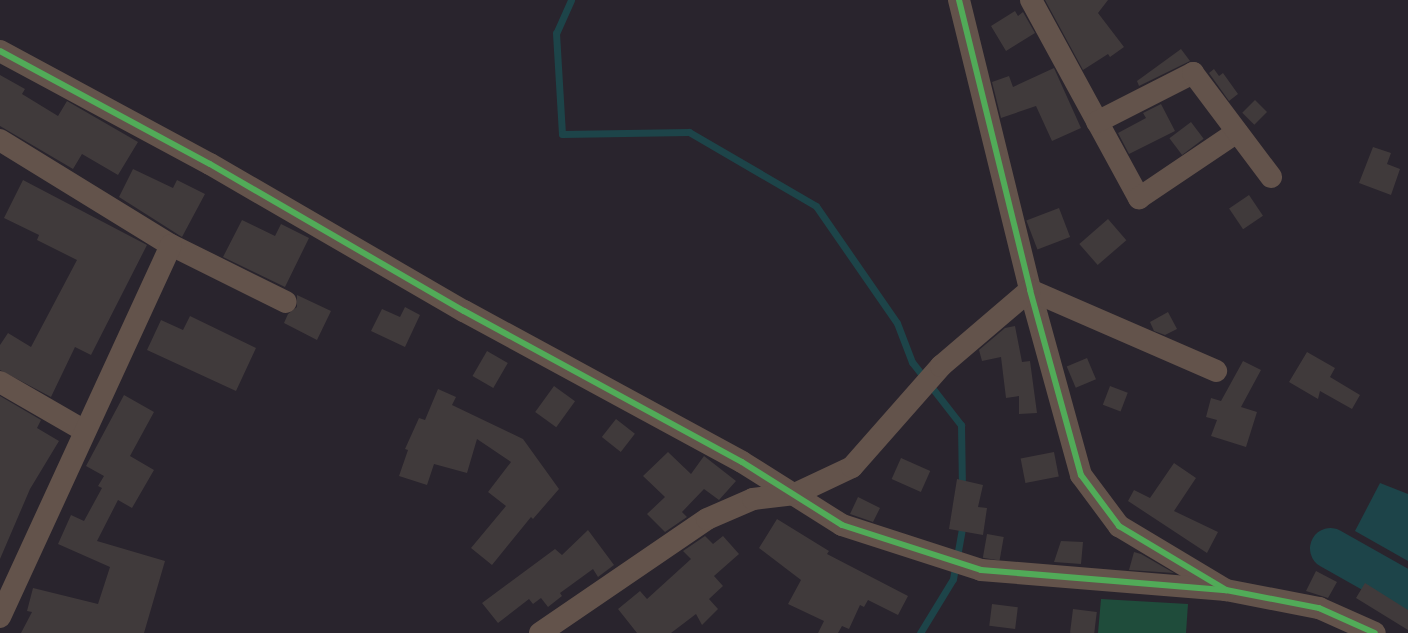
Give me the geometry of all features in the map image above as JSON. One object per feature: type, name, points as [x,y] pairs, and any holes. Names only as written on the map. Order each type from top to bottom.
[{"type":"street","points":[[959,0],[1030,290],[1081,475],[1118,526],[1226,590]]},
{"type":"street","points":[[1031,0],[1139,198],[1237,132]]},
{"type":"street","points":[[0,51],[210,164],[464,311],[795,494],[842,525],[981,570],[1226,590],[1319,608],[1375,633]]},
{"type":"street","points":[[1097,122],[1193,73],[1271,177]]},
{"type":"street","points":[[0,140],[171,245],[286,302]]},
{"type":"street","points":[[0,617],[171,245]]},
{"type":"street","points":[[540,633],[707,519],[753,498],[795,494],[852,467],[941,366],[1030,290]]},
{"type":"street","points":[[1030,290],[1216,371]]},
{"type":"street","points":[[0,382],[86,431]]},
{"type":"green space","points":[[1101,599],[1188,604],[1186,633],[1098,633]]},
{"type":"water","points":[[1380,483],[1408,494],[1408,561],[1355,531]]},
{"type":"building","points":[[1045,0],[1108,0],[1098,13],[1124,47],[1110,57],[1108,54],[1083,70]]},
{"type":"building","points":[[1015,11],[1018,16],[1023,12],[1035,33],[1006,51],[991,26]]},
{"type":"building","points":[[1181,49],[1190,61],[1139,86],[1137,81]]},
{"type":"building","points":[[1054,68],[1081,128],[1052,141],[1036,106],[1001,118],[992,82],[1009,76],[1013,87]]},
{"type":"building","points":[[1214,69],[1219,76],[1223,73],[1238,94],[1229,101],[1209,73]]},
{"type":"building","points":[[0,75],[25,89],[22,94],[58,116],[67,101],[138,142],[118,175],[82,154],[73,169],[0,126]]},
{"type":"building","points":[[1255,100],[1267,112],[1254,125],[1242,113]]},
{"type":"building","points":[[1161,104],[1175,131],[1129,154],[1118,133],[1146,118],[1143,113]]},
{"type":"building","points":[[1191,122],[1204,139],[1182,155],[1169,138]]},
{"type":"building","points":[[1373,147],[1391,153],[1387,164],[1400,169],[1391,195],[1359,183]]},
{"type":"building","points":[[133,169],[173,188],[177,180],[205,194],[182,237],[119,197]]},
{"type":"building","points":[[23,180],[147,245],[91,355],[75,347],[51,397],[0,370],[0,345],[8,333],[31,347],[77,260],[37,240],[39,235],[4,218]]},
{"type":"building","points":[[1249,195],[1263,216],[1243,229],[1229,208]]},
{"type":"building","points":[[1059,208],[1070,237],[1037,249],[1026,221]]},
{"type":"building","points":[[1108,219],[1126,240],[1098,265],[1079,244]]},
{"type":"building","points":[[242,220],[275,236],[281,224],[309,238],[285,287],[223,257]]},
{"type":"building","points":[[297,295],[331,311],[317,340],[284,323],[288,314],[297,307]]},
{"type":"building","points":[[405,307],[420,315],[405,347],[371,331],[382,309],[400,317]]},
{"type":"building","points":[[1168,312],[1177,329],[1165,335],[1154,331],[1150,322]]},
{"type":"building","points":[[190,316],[256,348],[236,391],[147,350],[161,320],[183,330]]},
{"type":"building","points":[[1015,326],[1022,362],[1030,361],[1037,413],[1019,414],[1019,396],[1006,398],[1001,357],[982,361],[979,350],[1005,328]]},
{"type":"building","points":[[487,351],[508,363],[493,388],[472,376]]},
{"type":"building","points":[[1307,352],[1335,368],[1330,377],[1360,395],[1352,409],[1320,391],[1318,399],[1289,382]]},
{"type":"building","points":[[1087,358],[1096,379],[1076,388],[1067,367]]},
{"type":"building","points":[[1243,361],[1261,370],[1241,407],[1257,412],[1246,447],[1211,436],[1217,420],[1206,417],[1211,398],[1221,401]]},
{"type":"building","points":[[554,386],[575,401],[556,427],[535,412]]},
{"type":"building","points":[[1110,386],[1128,393],[1121,411],[1103,405]]},
{"type":"building","points":[[438,389],[456,397],[452,405],[523,439],[559,489],[533,519],[531,517],[492,565],[471,548],[506,506],[488,492],[511,462],[477,439],[467,473],[434,464],[427,485],[399,476],[408,450],[405,449],[419,418],[425,420]]},
{"type":"building","points":[[124,395],[154,412],[130,456],[154,470],[132,508],[118,500],[97,541],[165,561],[144,633],[21,633],[32,612],[27,611],[33,588],[98,604],[110,567],[58,544],[71,515],[84,521],[102,488],[98,486],[104,476],[86,466]]},
{"type":"building","points":[[0,396],[41,420],[37,428],[59,441],[30,489],[0,559]]},
{"type":"building","points":[[616,419],[635,434],[621,452],[602,437]]},
{"type":"building","points":[[668,452],[691,474],[704,456],[736,481],[719,500],[704,489],[682,512],[687,517],[665,532],[647,514],[665,497],[643,476]]},
{"type":"building","points":[[1054,452],[1059,477],[1025,483],[1021,458]]},
{"type":"building","points":[[901,458],[930,471],[921,492],[892,479]]},
{"type":"building","points":[[1174,463],[1196,478],[1174,511],[1218,532],[1207,553],[1128,501],[1134,490],[1150,498]]},
{"type":"building","points":[[957,479],[983,485],[978,507],[987,508],[983,535],[949,529]]},
{"type":"building","points":[[858,497],[880,508],[873,522],[850,514]]},
{"type":"building","points":[[777,519],[829,551],[827,554],[908,596],[898,615],[868,600],[864,607],[860,605],[849,629],[842,626],[838,633],[818,633],[824,621],[788,604],[801,580],[759,548]]},
{"type":"building","points":[[588,530],[614,565],[598,577],[593,569],[560,593],[562,596],[548,607],[541,598],[533,604],[529,599],[498,623],[482,603],[555,549],[562,555]]},
{"type":"building","points":[[987,534],[1004,537],[1000,561],[983,558]]},
{"type":"building","points":[[705,536],[713,544],[723,536],[739,554],[714,576],[723,586],[709,599],[718,609],[702,625],[696,614],[671,633],[637,633],[618,609],[640,591],[647,599],[691,559],[683,551]]},
{"type":"building","points":[[1061,541],[1083,542],[1081,564],[1054,562]]},
{"type":"building","points":[[1134,552],[1141,554],[1174,573],[1129,570]]},
{"type":"building","points":[[1316,571],[1337,582],[1328,598],[1306,591]]},
{"type":"building","points":[[1365,583],[1408,610],[1408,630],[1356,598]]},
{"type":"building","points":[[992,604],[1018,607],[1015,629],[989,626]]},
{"type":"building","points":[[1073,609],[1097,612],[1094,633],[1070,633]]},
{"type":"waterway","points":[[571,0],[556,33],[562,134],[689,132],[816,206],[897,323],[912,362],[961,425],[962,489]]},
{"type":"waterway","points":[[920,633],[953,579],[963,523]]},
{"type":"waterway","points":[[1330,548],[1408,592]]},
{"type":"cycle path","points":[[959,0],[1030,290],[1081,475],[1119,526],[1226,590],[1319,608],[1375,633]]},
{"type":"cycle path","points":[[0,51],[210,164],[464,311],[742,462],[842,525],[981,570],[1226,590]]}]
